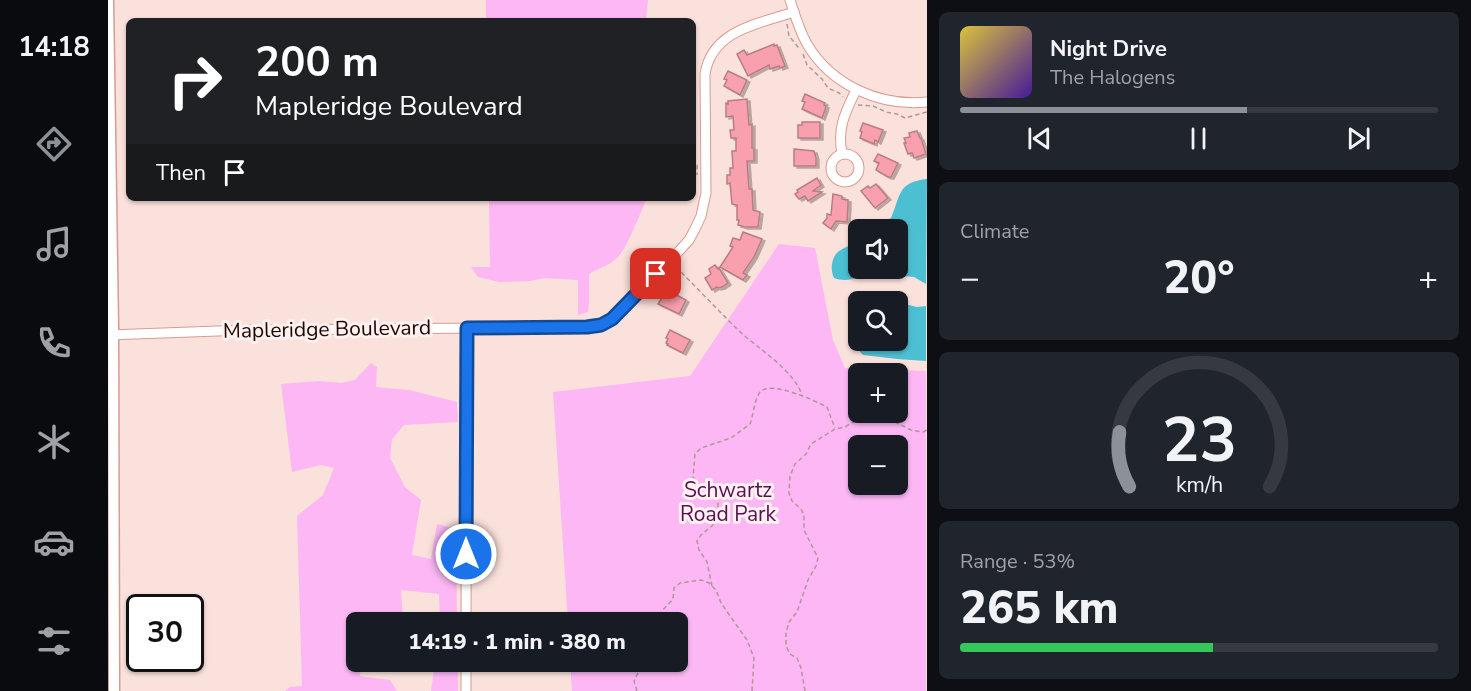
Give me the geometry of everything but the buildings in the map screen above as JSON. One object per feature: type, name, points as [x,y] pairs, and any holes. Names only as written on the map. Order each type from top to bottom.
[{"type":"street","points":[[108,0],[111,614],[114,691]]},
{"type":"street","points":[[790,0],[807,45],[833,74],[867,95],[888,101],[927,102]]},
{"type":"street","name":"Mapleridge Boulevard","points":[[110,335],[245,330],[587,327],[601,325],[615,316],[685,245],[701,216],[705,198],[705,74],[709,58],[719,44],[734,32],[794,12]]},
{"type":"street","points":[[842,154],[840,142],[842,119],[856,90]]},
{"type":"street","points":[[466,612],[467,328]]},
{"type":"street","points":[[466,672],[466,691]]},
{"type":"path","points":[[850,102],[861,106],[873,106],[904,118],[927,112]]},
{"type":"path","points":[[670,261],[737,329],[779,364],[799,387],[802,396]]},
{"type":"path","points":[[712,586],[707,562],[699,550],[697,541],[700,535],[713,525],[718,514],[718,503],[714,494],[696,482],[693,477],[695,454],[701,448],[731,438],[750,424],[756,400],[760,392],[767,389],[778,388],[827,407],[835,429]]},
{"type":"path","points":[[806,691],[801,668],[786,646],[786,633],[789,622],[797,612],[818,558],[804,530],[804,515],[792,501],[789,493],[790,476],[795,464],[806,454],[811,444],[835,429],[845,427],[858,419],[875,417],[889,420],[910,430],[923,432],[927,430]]},
{"type":"path","points":[[661,612],[673,599],[674,588],[680,584],[701,580],[709,583],[716,590],[721,603],[747,640],[754,658],[752,691]]},
{"type":"path","points":[[637,691],[634,681],[638,672]]},
{"type":"green space","points":[[486,0],[648,0],[646,18],[486,18]]},
{"type":"green space","points":[[489,201],[646,201],[621,253],[611,263],[589,274],[588,312],[578,315],[578,280],[545,278],[499,282],[478,277],[471,267],[490,267]]},
{"type":"green space","name":"Schwartz Road Park","points":[[779,244],[815,248],[833,340],[845,368],[848,368],[848,423],[908,423],[908,370],[926,371],[926,691],[572,691],[571,672],[688,672],[688,612],[567,612],[553,392],[690,376]]},
{"type":"green space","points":[[371,363],[377,367],[376,387],[409,390],[457,402],[458,422],[404,425],[392,439],[390,458],[405,487],[421,500],[412,555],[431,559],[437,524],[456,529],[457,612],[440,612],[439,594],[401,590],[402,612],[346,612],[346,672],[360,672],[360,676],[390,680],[397,691],[285,691],[290,687],[302,686],[297,516],[323,495],[334,468],[321,465],[292,472],[281,384],[319,381],[342,383],[355,380]]},
{"type":"green space","points":[[434,672],[458,672],[458,691],[431,691]]},
{"type":"water","points":[[927,179],[926,284],[914,277],[908,276],[908,219],[889,219],[901,191],[917,181]]},
{"type":"water","points":[[848,246],[848,279],[850,279],[840,280],[834,278],[833,260],[839,251]]},
{"type":"water","points":[[908,305],[926,306],[926,361],[863,355],[860,351],[908,351]]},
{"type":"route","points":[[466,554],[467,328],[601,325],[612,319],[656,274]]}]
